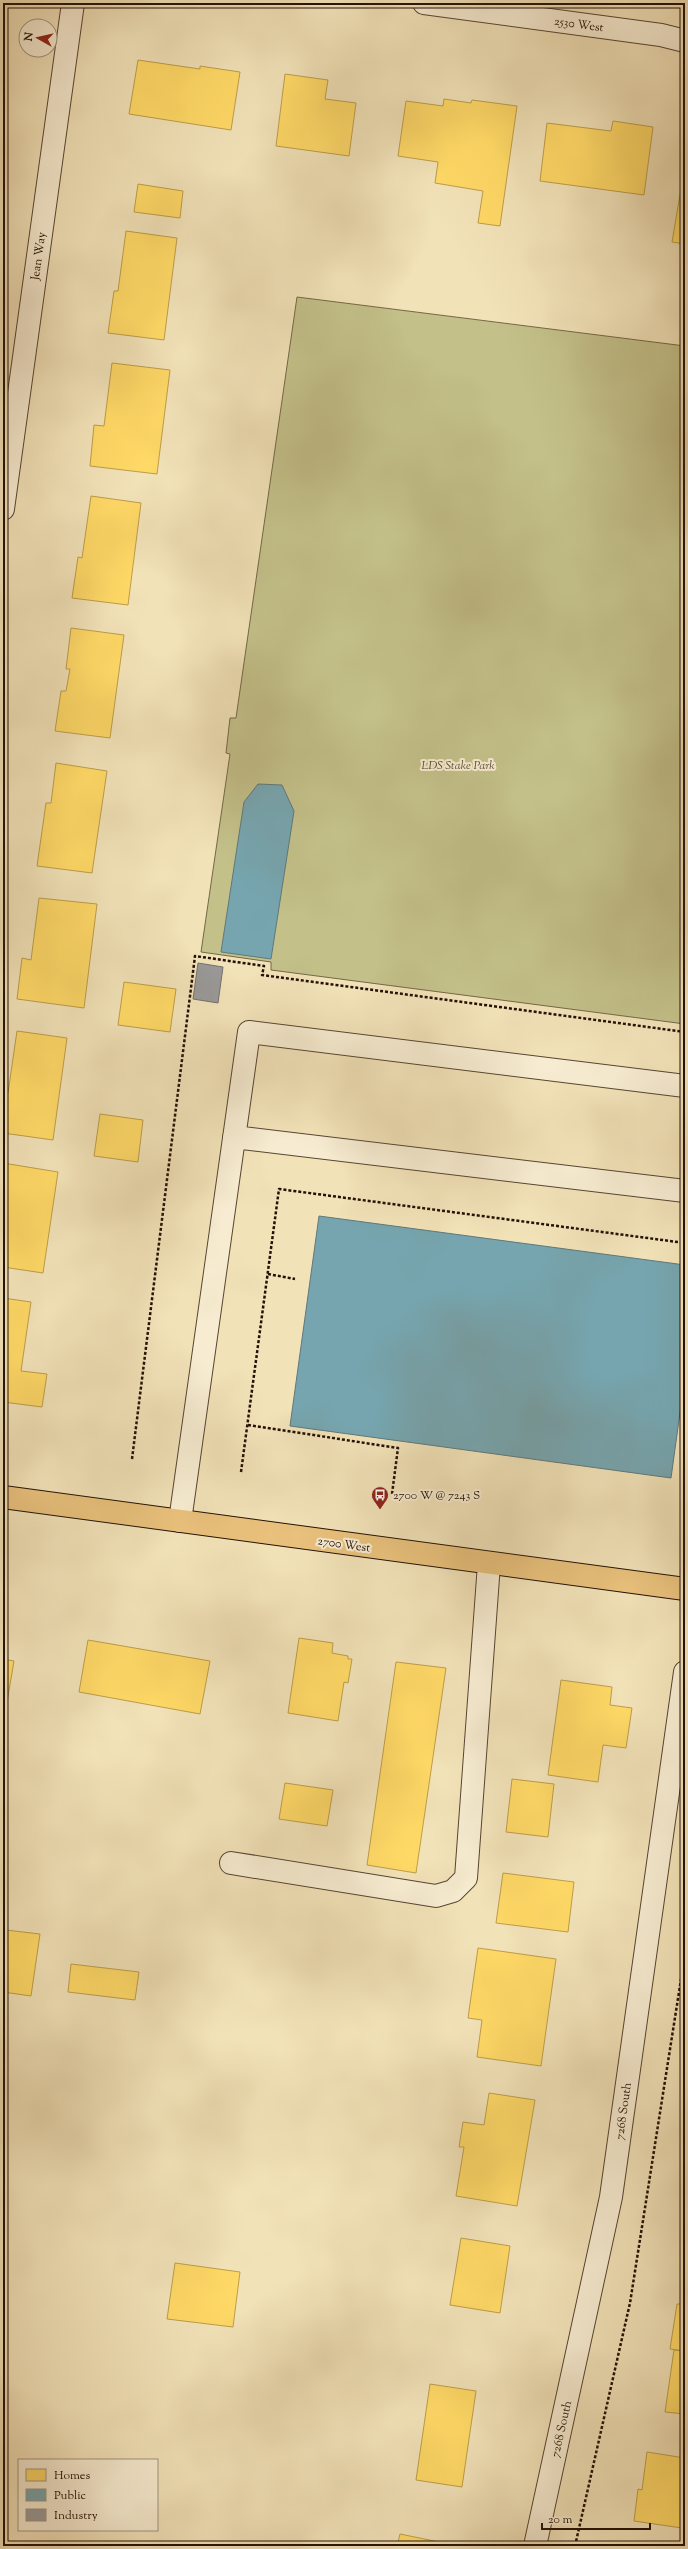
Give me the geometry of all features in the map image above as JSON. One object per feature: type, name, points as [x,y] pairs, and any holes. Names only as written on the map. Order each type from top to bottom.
[{"type":"main road","name":"2700 West","points":[[3,1497],[489,1564],[685,1589]]},
{"type":"street","name":"Jean Way","points":[[3,509],[73,3]]},
{"type":"street","name":"2530 West","points":[[424,3],[661,35],[685,41]]},
{"type":"street","points":[[180,1522],[249,1032],[685,1086]]},
{"type":"street","points":[[234,1137],[685,1191]]},
{"type":"street","points":[[231,1863],[436,1896],[453,1891],[466,1878],[489,1564]]},
{"type":"street","name":"7268 South","points":[[536,2546],[611,2197],[685,1672]]},
{"type":"path","points":[[132,1459],[195,956],[264,966],[262,974],[685,1032]]},
{"type":"path","points":[[241,1472],[279,1189],[685,1244]]},
{"type":"path","points":[[268,1274],[295,1279]]},
{"type":"path","points":[[248,1425],[398,1448],[392,1494]]},
{"type":"path","points":[[575,2546],[630,2303],[685,1954]]},
{"type":"green space","name":"LDS Stake Park","points":[[297,297],[685,346],[685,1024],[271,970],[271,962],[201,952],[230,754],[226,753],[230,718],[236,718]]},
{"type":"building: Homes","points":[[138,60],[200,69],[200,66],[240,72],[231,130],[129,114]]},
{"type":"building: Homes","points":[[285,74],[328,80],[325,99],[356,103],[349,156],[276,146]]},
{"type":"building: Homes","points":[[444,99],[471,103],[472,100],[517,106],[500,226],[478,223],[483,191],[435,183],[438,162],[398,156],[406,101],[443,106]]},
{"type":"building: Homes","points":[[613,121],[653,127],[644,195],[540,181],[547,123],[611,131]]},
{"type":"building: Homes","points":[[682,183],[685,184],[685,244],[672,242]]},
{"type":"building: Homes","points":[[138,184],[183,191],[180,218],[134,212]]},
{"type":"building: Homes","points":[[126,231],[177,238],[164,340],[108,333],[114,291],[118,291]]},
{"type":"building: Homes","points":[[112,363],[170,370],[157,474],[90,466],[94,425],[104,426]]},
{"type":"building: Homes","points":[[91,496],[141,503],[128,605],[72,598],[78,557],[82,558]]},
{"type":"building: Homes","points":[[71,628],[124,635],[110,738],[55,731],[61,691],[66,691],[70,669],[66,669]]},
{"type":"building: Homes","points":[[56,763],[107,771],[92,873],[37,866],[46,803],[51,803]]},
{"type":"building: Homes","points":[[39,898],[97,904],[84,1008],[17,999],[22,958],[31,960]]},
{"type":"building: Homes","points":[[124,982],[176,989],[170,1032],[118,1025]]},
{"type":"building: Homes","points":[[17,1031],[67,1038],[53,1140],[3,1133],[4,1092],[8,1093]]},
{"type":"building: Homes","points":[[100,1114],[143,1120],[138,1162],[94,1156]]},
{"type":"building: Homes","points":[[3,1163],[58,1172],[43,1273],[3,1267]]},
{"type":"building: Homes","points":[[3,1298],[31,1302],[21,1371],[47,1374],[42,1407],[3,1402]]},
{"type":"building: Homes","points":[[299,1638],[333,1643],[332,1653],[348,1656],[348,1659],[352,1659],[348,1683],[344,1682],[338,1721],[288,1713]]},
{"type":"building: Homes","points":[[88,1640],[210,1661],[200,1714],[79,1692]]},
{"type":"building: Homes","points":[[3,1659],[14,1661],[4,1720],[3,1720]]},
{"type":"building: Homes","points":[[396,1662],[446,1668],[416,1873],[367,1865]]},
{"type":"building: Homes","points":[[561,1680],[612,1687],[610,1705],[632,1708],[626,1748],[603,1745],[598,1782],[548,1775]]},
{"type":"building: Homes","points":[[512,1779],[554,1784],[548,1837],[506,1832]]},
{"type":"building: Homes","points":[[285,1783],[333,1790],[327,1826],[279,1819]]},
{"type":"building: Homes","points":[[503,1873],[574,1882],[568,1932],[496,1923]]},
{"type":"building: Homes","points":[[6,1930],[40,1934],[31,1996],[3,1992],[3,1952]]},
{"type":"building: Homes","points":[[478,1948],[556,1959],[541,2066],[477,2057],[482,2020],[468,2018]]},
{"type":"building: Homes","points":[[71,1964],[139,1972],[135,2000],[68,1992]]},
{"type":"building: Homes","points":[[489,2093],[535,2100],[517,2206],[456,2196],[464,2147],[459,2147],[463,2122],[484,2125]]},
{"type":"building: Homes","points":[[461,2238],[510,2246],[500,2313],[450,2305]]},
{"type":"building: Homes","points":[[175,2263],[240,2272],[233,2327],[167,2319]]},
{"type":"building: Homes","points":[[685,2282],[685,2351],[670,2349],[677,2304],[682,2304]]},
{"type":"building: Homes","points":[[674,2350],[685,2351],[685,2414],[665,2412]]},
{"type":"building: Homes","points":[[430,2384],[476,2391],[462,2487],[416,2480]]},
{"type":"building: Homes","points":[[647,2452],[685,2458],[685,2505],[682,2528],[634,2521],[638,2489],[642,2490]]},
{"type":"building: Homes","points":[[400,2534],[449,2544],[448,2546],[397,2546]]},
{"type":"building: Public","points":[[258,784],[282,785],[294,811],[271,959],[221,952],[244,802]]},
{"type":"building: Public","points":[[319,1216],[685,1265],[685,1376],[671,1478],[290,1426]]},
{"type":"building: Industry","points":[[198,963],[223,967],[218,1003],[193,999]]},
{"type":"place","name":"2700 W @ 7243 S","points":[[380,1510]]}]
